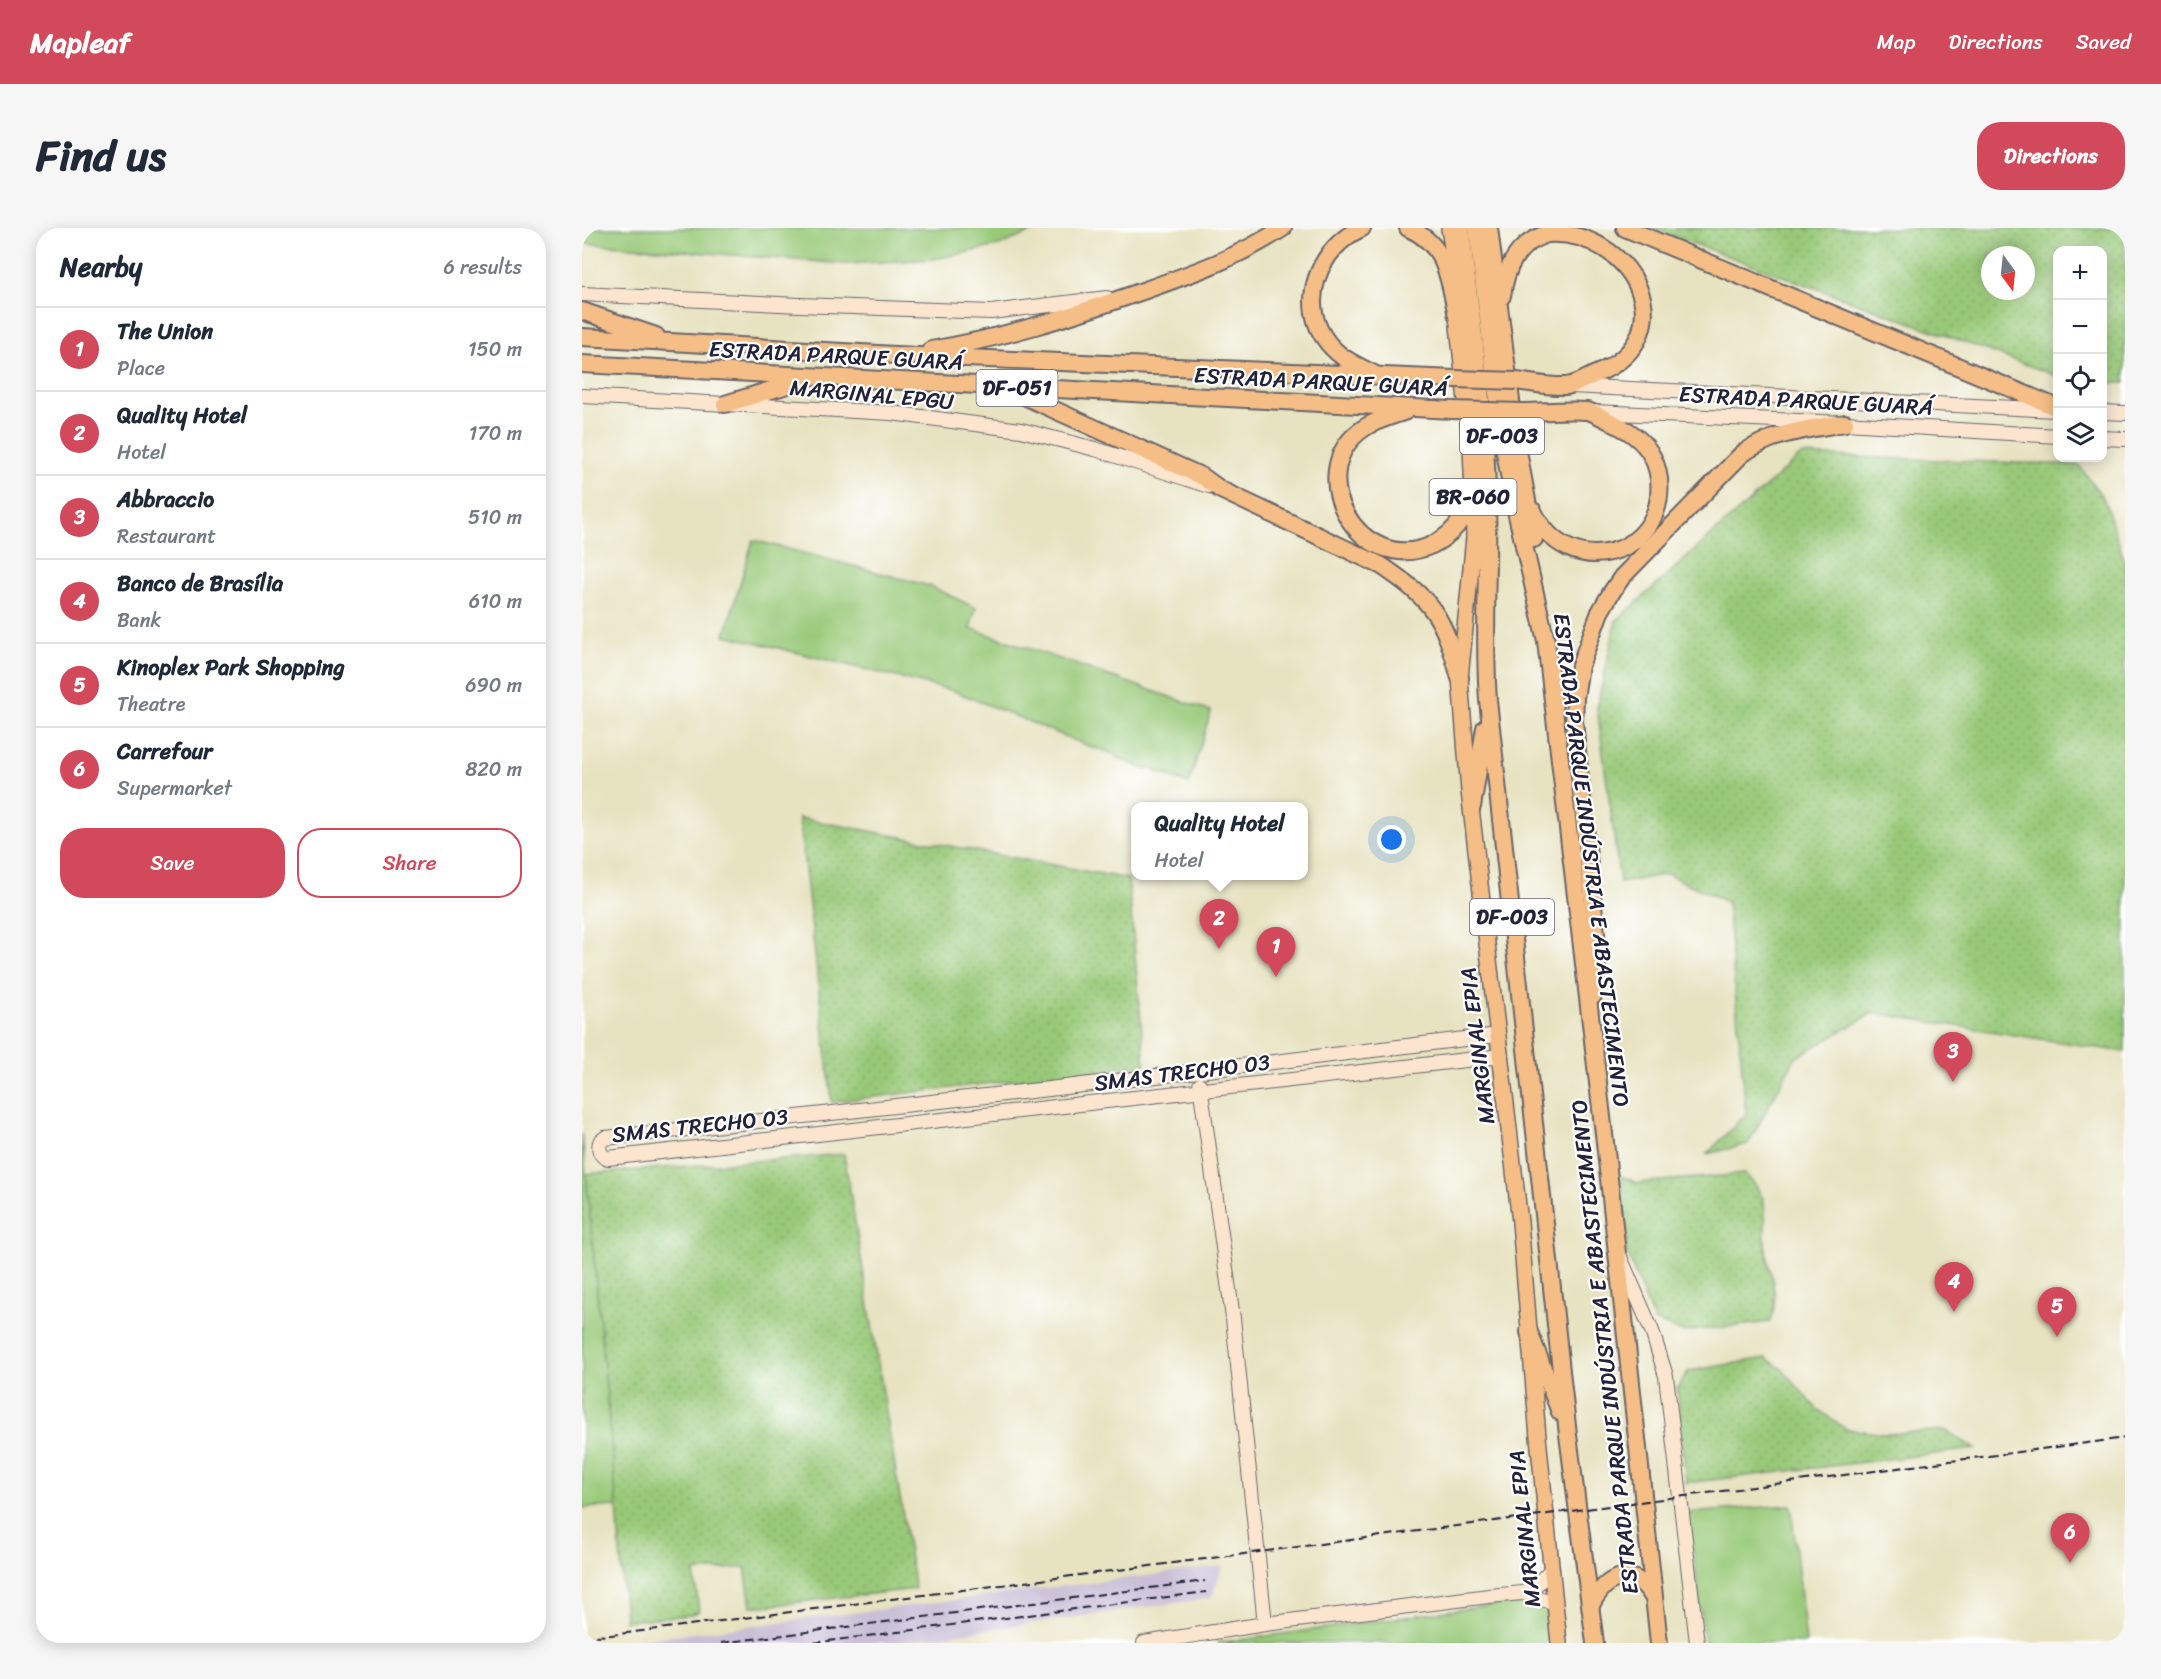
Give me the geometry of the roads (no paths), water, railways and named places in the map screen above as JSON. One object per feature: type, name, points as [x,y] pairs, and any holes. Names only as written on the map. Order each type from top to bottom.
[{"type":"highway","points":[[896,355],[1001,337],[1041,326],[1232,257],[1283,228]]},
{"type":"highway","points":[[1362,228],[1348,235],[1326,258],[1315,282],[1313,302],[1315,317],[1327,343],[1345,359],[1380,377]]},
{"type":"highway","points":[[1408,228],[1426,238],[1441,255],[1457,316]]},
{"type":"highway","name":"ESTRADA PARQUE INDÚSTRIA E ABASTECIMENTO","points":[[1461,228],[1485,444],[1487,533],[1485,629],[1488,700],[1568,1435],[1595,1643]]},
{"type":"highway","name":"ESTRADA PARQUE INDÚSTRIA E ABASTECIMENTO","points":[[1477,228],[1503,441],[1514,502],[1546,641],[1659,1643]]},
{"type":"highway","points":[[1489,228],[1524,494],[1547,603],[1549,623],[1546,641]]},
{"type":"highway","points":[[1625,228],[2056,408]]},
{"type":"highway","points":[[1499,315],[1506,276],[1511,263],[1526,243],[1539,237],[1567,231],[1583,233],[1614,248],[1626,259],[1637,278],[1643,299],[1644,313],[1640,334],[1624,357],[1609,368],[1568,386]]},
{"type":"highway","points":[[582,311],[674,342]]},
{"type":"highway","name":"ESTRADA PARQUE GUARÁ","points":[[582,337],[896,355],[1516,381],[1568,386]]},
{"type":"highway","name":"ESTRADA PARQUE GUARÁ","points":[[582,364],[1452,411],[1588,411]]},
{"type":"highway","points":[[724,404],[818,376]]},
{"type":"highway","points":[[1008,388],[1203,477],[1221,490],[1382,566],[1418,591],[1429,603],[1446,632],[1460,678]]},
{"type":"highway","points":[[1414,408],[1363,428],[1346,447],[1337,471],[1337,486],[1342,506],[1354,528],[1368,540],[1391,549],[1411,551],[1426,548],[1454,529],[1463,516],[1473,491]]},
{"type":"highway","points":[[1524,494],[1542,529],[1558,543],[1574,551],[1591,555],[1614,552],[1640,536],[1649,523],[1658,501],[1659,482],[1653,456],[1637,437],[1588,411]]},
{"type":"highway","points":[[1590,1021],[1597,973],[1597,943],[1574,721],[1580,666],[1600,612],[1622,577],[1742,454],[1754,445],[1774,437],[1800,430],[1845,423]]},
{"type":"highway","points":[[1473,491],[1487,533]]},
{"type":"highway","points":[[1472,807],[1488,700]]},
{"type":"highway","points":[[1529,1332],[1568,1435]]},
{"type":"highway","points":[[1591,1605],[1603,1586],[1611,1580],[1621,1578],[1631,1578],[1641,1582],[1654,1597]]},
{"type":"main road","name":"MARGINAL EPIA","points":[[1449,228],[1471,449],[1473,491],[1474,538],[1460,678],[1469,791],[1520,1222],[1559,1643]]},
{"type":"street","points":[[582,294],[992,312],[1034,309],[1130,295]]},
{"type":"street","name":"ESTRADA PARQUE GUARÁ","points":[[1568,386],[2053,409]]},
{"type":"street","name":"MARGINAL EPGU","points":[[582,396],[891,413],[1021,430],[1095,449],[1221,490]]},
{"type":"street","name":"ESTRADA PARQUE GUARÁ","points":[[1588,411],[2053,436]]},
{"type":"street","points":[[2107,412],[2125,413]]},
{"type":"street","points":[[2107,438],[2125,439]]},
{"type":"street","name":"SMAS TRECHO 03","points":[[1498,1035],[1044,1090],[605,1138],[600,1142],[599,1150],[602,1156],[608,1158],[1501,1056]]},
{"type":"street","points":[[1460,1041],[1463,1061]]},
{"type":"street","points":[[1199,1071],[1233,1318],[1265,1624]]},
{"type":"street","points":[[1044,1090],[1046,1109]]},
{"type":"street","points":[[1616,1246],[1652,1331],[1666,1376],[1697,1643]]},
{"type":"street","points":[[1147,1643],[1265,1624],[1523,1593],[1534,1587],[1551,1570]]},
{"type":"street","points":[[1523,1593],[1554,1603]]},
{"type":"railway","points":[[582,1637],[1267,1551],[2125,1438]]},
{"type":"railway","points":[[721,1643],[1205,1581]]},
{"type":"railway","points":[[813,1643],[1206,1592]]},
{"type":"place","name":"Quality Hotel","points":[[1219,949]]},
{"type":"place","name":"The Union","points":[[1276,977]]},
{"type":"place","name":"Abbraccio","points":[[1953,1082]]},
{"type":"place","name":"Banco de Brasília","points":[[1954,1312]]},
{"type":"place","name":"Kinoplex Park Shopping","points":[[2057,1337]]},
{"type":"place","name":"Carrefour","points":[[2070,1563]]}]
